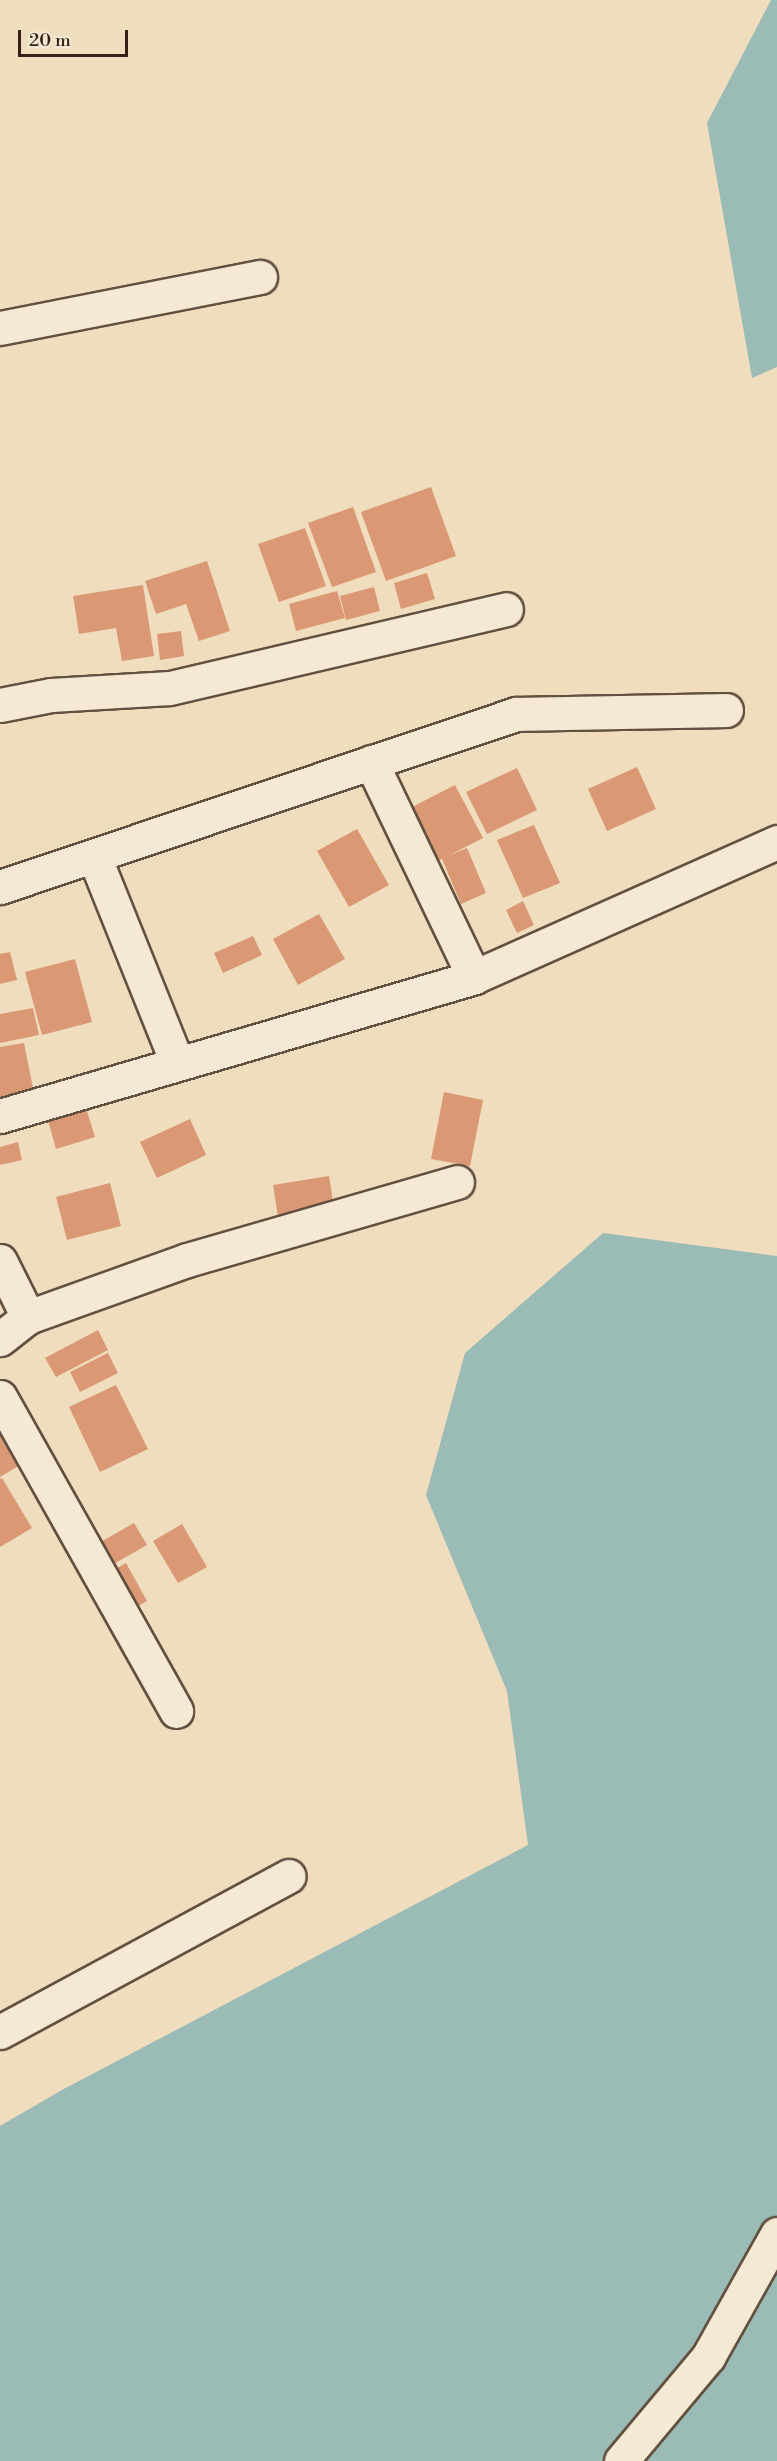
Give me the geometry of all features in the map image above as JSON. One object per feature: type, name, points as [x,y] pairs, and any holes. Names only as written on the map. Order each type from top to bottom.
[{"type":"street","points":[[0,328],[260,277]]},
{"type":"street","points":[[0,705],[51,695],[170,688],[506,609]]},
{"type":"street","points":[[0,887],[516,714],[726,710]]},
{"type":"street","points":[[372,762],[474,977]]},
{"type":"street","points":[[0,1116],[177,1062],[474,977],[777,842]]},
{"type":"street","points":[[94,856],[177,1062]]},
{"type":"street","points":[[0,1339],[28,1317],[187,1260],[457,1182]]},
{"type":"street","points":[[0,1261],[28,1317]]},
{"type":"street","points":[[0,1397],[176,1711]]},
{"type":"street","points":[[0,2032],[289,1876]]},
{"type":"street","points":[[621,2461],[708,2357],[777,2234]]},
{"type":"water","points":[[771,0],[777,0],[777,367],[752,378],[707,123]]},
{"type":"water","points":[[603,1233],[777,1256],[777,2461],[0,2461],[0,2126],[60,2091],[528,1845],[507,1691],[426,1495],[465,1353]]},
{"type":"building","points":[[431,487],[456,556],[386,581],[361,512]]},
{"type":"building","points":[[353,507],[376,572],[332,587],[308,523]]},
{"type":"building","points":[[305,528],[326,586],[279,602],[258,544]]},
{"type":"building","points":[[207,561],[230,631],[199,641],[186,604],[156,614],[145,581]]},
{"type":"building","points":[[427,573],[435,599],[401,609],[394,583]]},
{"type":"building","points":[[143,585],[154,656],[122,661],[116,628],[79,634],[73,596]]},
{"type":"building","points":[[374,587],[380,611],[346,620],[340,596]]},
{"type":"building","points":[[337,591],[345,618],[296,631],[289,604]]},
{"type":"building","points":[[181,631],[184,656],[160,660],[157,634]]},
{"type":"building","points":[[637,767],[656,809],[607,831],[588,789]]},
{"type":"building","points":[[517,768],[537,810],[487,834],[466,792]]},
{"type":"building","points":[[455,785],[483,838],[448,856],[467,848],[486,893],[461,904],[442,859],[439,860],[412,807]]},
{"type":"building","points":[[534,825],[560,883],[523,898],[497,840]]},
{"type":"building","points":[[357,829],[389,885],[349,907],[317,851]]},
{"type":"building","points":[[523,901],[534,925],[517,933],[506,910]]},
{"type":"building","points":[[319,914],[345,959],[298,985],[273,939]]},
{"type":"building","points":[[253,936],[262,955],[223,973],[214,953]]},
{"type":"building","points":[[10,952],[17,980],[0,984],[0,954]]},
{"type":"building","points":[[75,959],[92,1022],[42,1035],[25,972]]},
{"type":"building","points":[[33,1008],[39,1035],[0,1043],[0,1014]]},
{"type":"building","points":[[24,1043],[34,1093],[0,1099],[0,1047]]},
{"type":"building","points":[[444,1092],[483,1100],[470,1166],[431,1159]]},
{"type":"building","points":[[85,1105],[95,1137],[56,1149],[47,1117]]},
{"type":"building","points":[[190,1119],[206,1155],[157,1178],[140,1142]]},
{"type":"building","points":[[18,1142],[22,1160],[0,1165],[0,1147]]},
{"type":"building","points":[[329,1176],[334,1208],[278,1217],[273,1185]]},
{"type":"building","points":[[110,1183],[121,1226],[67,1240],[56,1197]]},
{"type":"building","points":[[98,1330],[108,1350],[56,1377],[45,1358]]},
{"type":"building","points":[[108,1353],[118,1373],[80,1392],[70,1372]]},
{"type":"building","points":[[116,1385],[148,1449],[100,1472],[69,1407]]},
{"type":"building","points":[[0,1432],[20,1465],[0,1477]]},
{"type":"building","points":[[2,1478],[32,1528],[0,1547],[0,1479]]},
{"type":"building","points":[[134,1523],[147,1545],[105,1569],[92,1547]]},
{"type":"building","points":[[182,1524],[207,1567],[178,1583],[153,1541]]},
{"type":"building","points":[[126,1563],[147,1601],[130,1611],[108,1573]]}]
